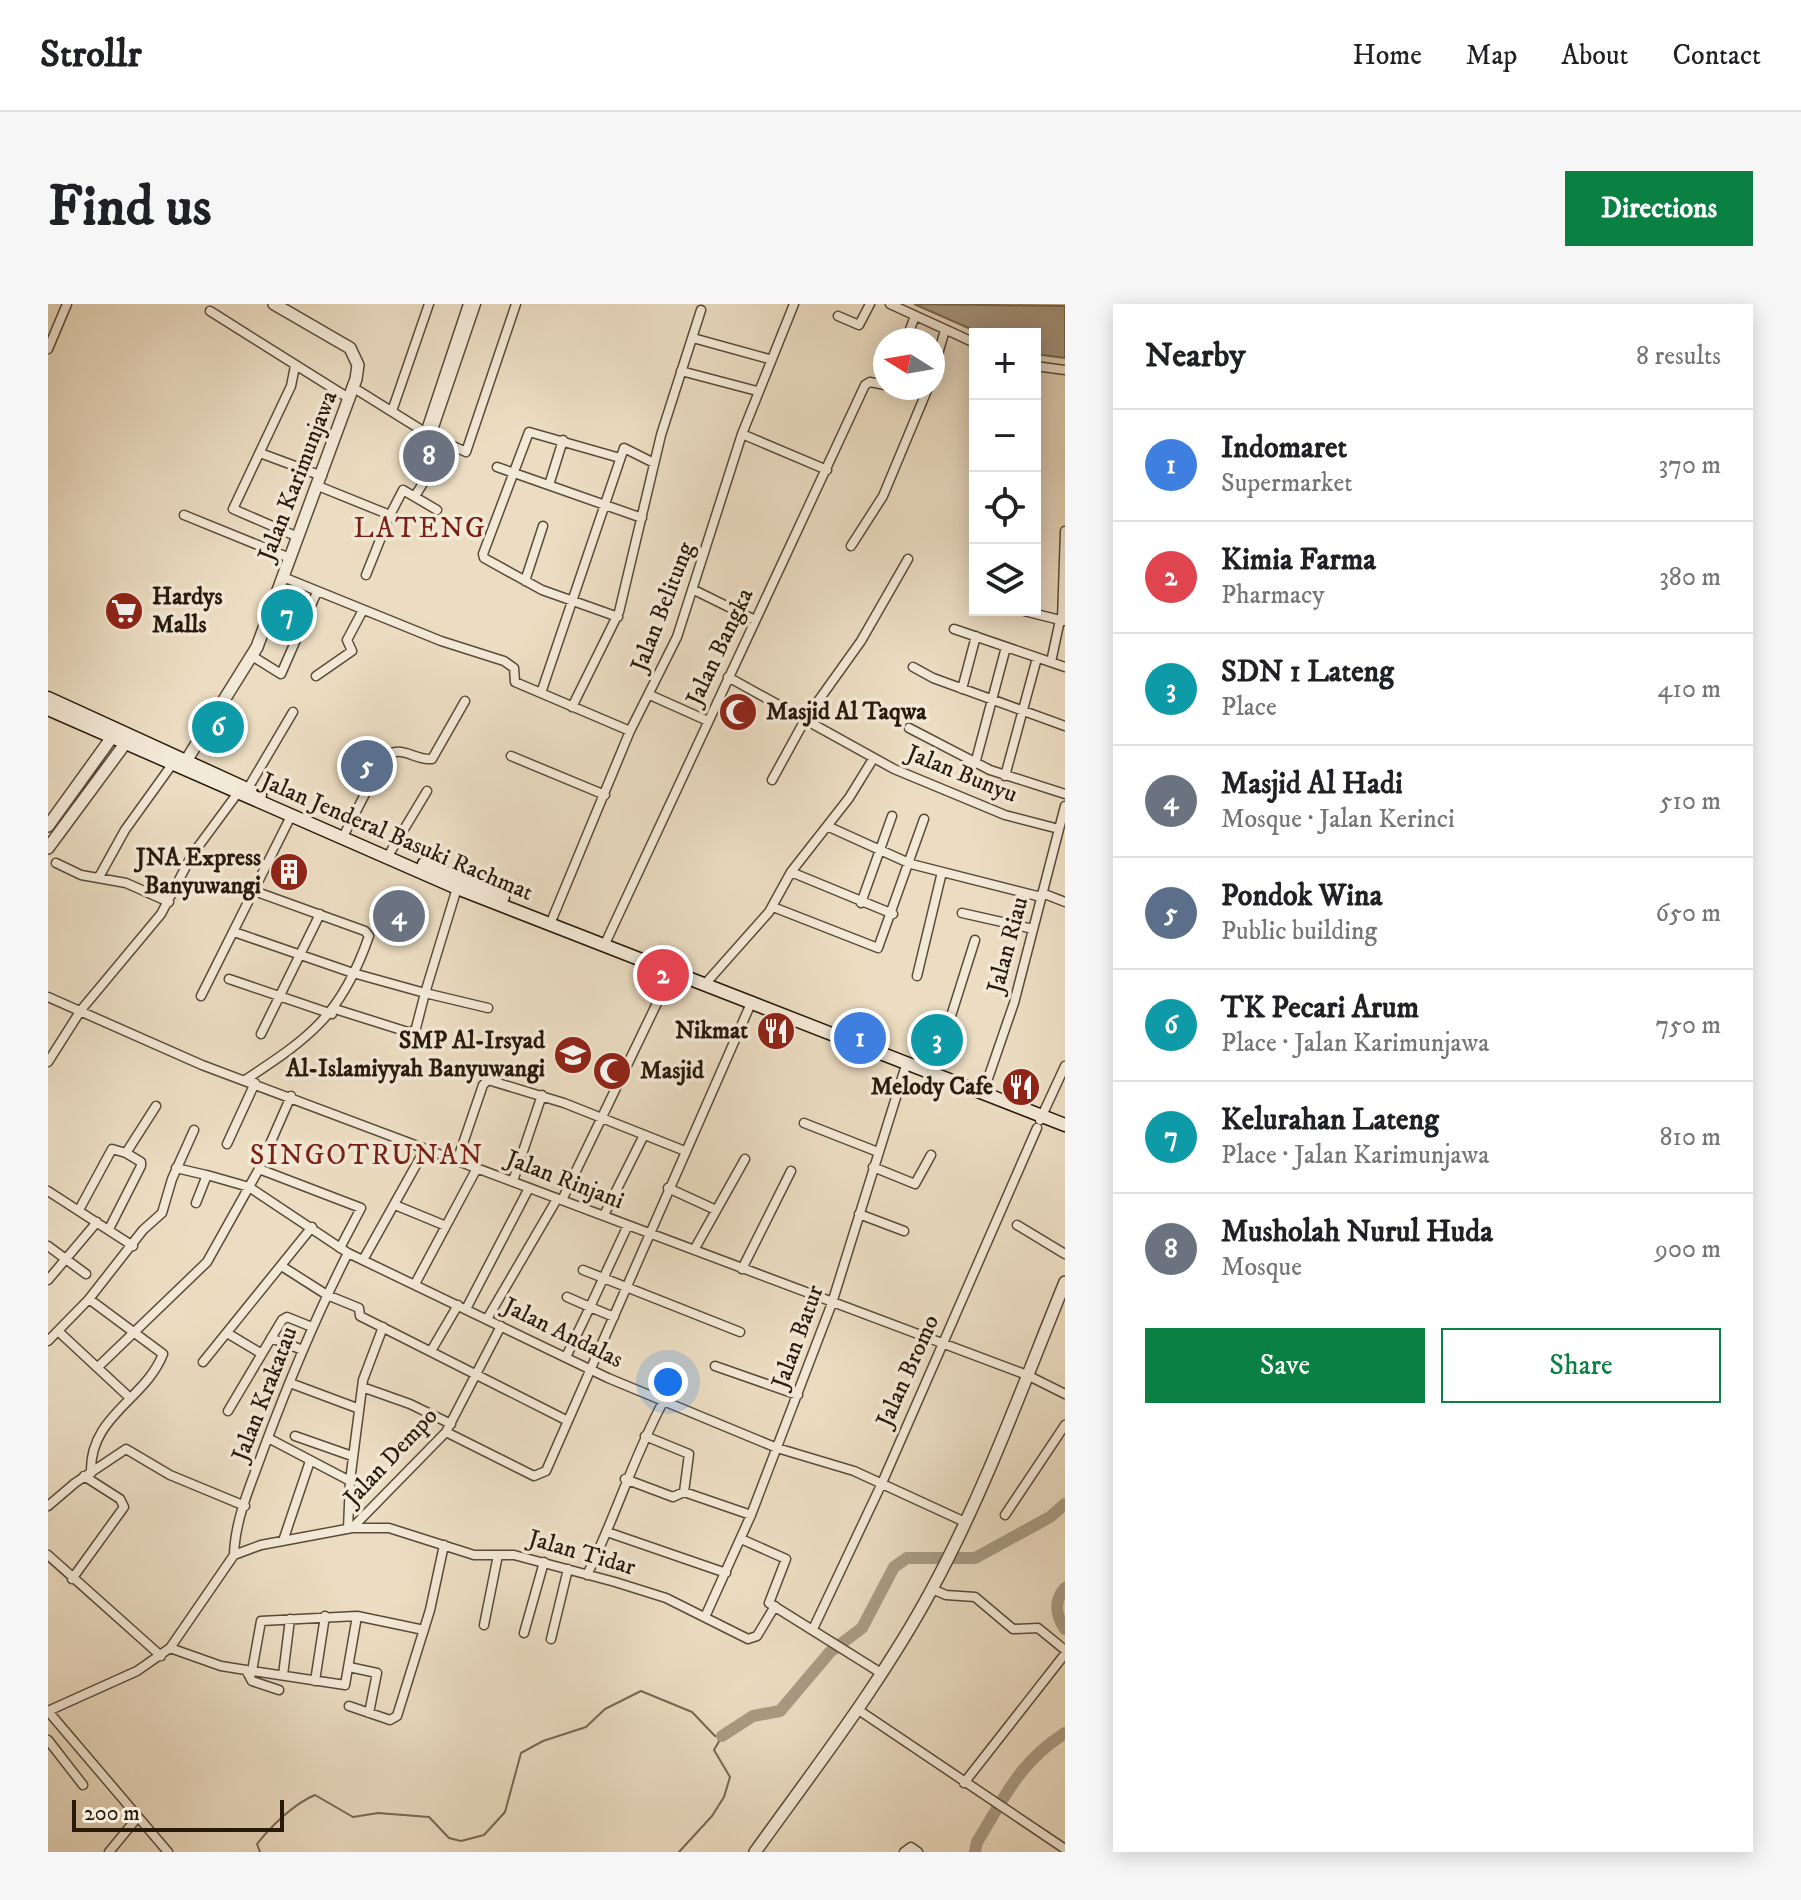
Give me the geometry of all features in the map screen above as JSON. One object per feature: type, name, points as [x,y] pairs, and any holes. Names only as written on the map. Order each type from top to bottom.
[{"type":"main road","name":"Jalan Jenderal Basuki Rachmat","points":[[48,698],[114,735]]},
{"type":"main road","name":"Jalan Jenderal Basuki Rachmat","points":[[48,709],[186,761],[291,816],[377,849],[391,851],[553,917],[672,972],[690,976]]},
{"type":"main road","name":"Jalan Jenderal Basuki Rachmat","points":[[128,741],[171,766],[346,831],[457,888],[907,1062],[983,1093],[1039,1124],[1065,1125]]},
{"type":"street","name":"Jalan Karimunjawa","points":[[186,761],[252,656],[320,481],[357,374],[356,357],[350,348],[274,304]]},
{"type":"street","points":[[392,411],[429,304]]},
{"type":"street","points":[[428,434],[468,304]]},
{"type":"street","points":[[428,434],[476,304]]},
{"type":"street","points":[[210,311],[295,366],[392,411],[460,452],[468,450],[516,304]]},
{"type":"street","name":"Jalan Belitung","points":[[553,917],[630,731],[650,695],[694,590],[757,391],[794,304]]},
{"type":"street","points":[[838,316],[859,325],[870,304]]},
{"type":"street","points":[[890,304],[941,328]]},
{"type":"street","points":[[48,349],[62,305]]},
{"type":"street","points":[[572,707],[618,617],[654,463],[701,310]]},
{"type":"street","points":[[910,328],[915,316]]},
{"type":"street","points":[[945,330],[969,340]]},
{"type":"street","points":[[693,338],[769,359]]},
{"type":"street","points":[[295,366],[291,386],[234,511],[298,537]]},
{"type":"street","points":[[1043,367],[1065,370]]},
{"type":"street","points":[[681,371],[757,391]]},
{"type":"street","name":"Jalan Bangka","points":[[605,943],[865,385],[873,383]]},
{"type":"street","points":[[851,546],[883,496],[924,400]]},
{"type":"street","points":[[618,617],[572,602],[525,581],[483,556],[530,432],[620,458]]},
{"type":"street","points":[[742,434],[827,470]]},
{"type":"street","points":[[549,485],[563,440]]},
{"type":"street","points":[[541,693],[626,446],[654,463]]},
{"type":"street","points":[[260,453],[390,515]]},
{"type":"street","points":[[415,496],[437,461]]},
{"type":"street","points":[[497,467],[642,518]]},
{"type":"street","points":[[366,575],[401,490],[437,510]]},
{"type":"street","points":[[184,515],[290,558]]},
{"type":"street","points":[[525,581],[543,526]]},
{"type":"street","points":[[1051,662],[1062,620],[1065,531]]},
{"type":"street","points":[[772,780],[806,718],[861,641],[908,559]]},
{"type":"street","points":[[283,577],[441,641],[504,661],[514,668],[514,682],[630,731]]},
{"type":"street","points":[[694,590],[755,620]]},
{"type":"street","points":[[252,656],[281,674],[317,592]]},
{"type":"street","points":[[316,676],[352,651],[347,640],[363,610]]},
{"type":"street","points":[[1041,615],[1062,620]]},
{"type":"street","points":[[954,629],[1065,667]]},
{"type":"street","points":[[962,689],[976,636]]},
{"type":"street","points":[[975,764],[1006,647]]},
{"type":"street","points":[[1005,776],[1037,658]]},
{"type":"street","points":[[913,667],[962,689],[1065,726]]},
{"type":"street","name":"Jalan Bunyu","points":[[728,677],[806,718],[873,759],[1005,815],[1059,829]]},
{"type":"street","points":[[650,695],[708,721]]},
{"type":"street","points":[[346,831],[383,759],[389,753],[402,751],[432,759],[465,701]]},
{"type":"street","points":[[48,1062],[81,1010],[137,946],[169,902],[192,855],[242,792],[293,712]]},
{"type":"street","points":[[909,728],[975,764],[1065,794]]},
{"type":"street","points":[[48,826],[114,735]]},
{"type":"street","points":[[48,848],[128,741]]},
{"type":"street","points":[[511,756],[605,795]]},
{"type":"street","points":[[706,983],[773,907],[791,872],[873,759]]},
{"type":"street","points":[[99,877],[125,830],[171,766]]},
{"type":"street","points":[[391,851],[403,825],[427,791]]},
{"type":"street","name":"Jalan Riau","points":[[983,1093],[1014,1003],[1065,806]]},
{"type":"street","points":[[201,996],[291,816]]},
{"type":"street","points":[[861,903],[892,816]]},
{"type":"street","points":[[773,907],[878,948],[911,864],[924,819]]},
{"type":"street","points":[[827,826],[911,864],[1065,902]]},
{"type":"street","points":[[56,863],[81,875],[126,883],[169,902]]},
{"type":"street","points":[[791,872],[893,914]]},
{"type":"street","points":[[917,976],[942,872]]},
{"type":"street","points":[[229,979],[413,1032],[457,888]]},
{"type":"street","points":[[245,1080],[306,1040],[333,1011],[353,973],[368,934],[254,891]]},
{"type":"street","points":[[962,913],[1033,929]]},
{"type":"street","points":[[261,1034],[277,995],[320,914]]},
{"type":"street","points":[[234,932],[353,973],[488,1008]]},
{"type":"street","points":[[933,1073],[975,940]]},
{"type":"street","points":[[487,1319],[560,1200],[672,972]]},
{"type":"street","name":"Jalan Rinjani","points":[[48,997],[139,1040],[1027,1375],[1065,1394]]},
{"type":"street","points":[[362,1387],[410,1404],[520,1470],[540,1476],[550,1463],[752,1001]]},
{"type":"street","name":"Jalan Batur","points":[[705,1617],[751,1515],[832,1303],[907,1062]]},
{"type":"street","name":"Jalan Bromo","points":[[813,1629],[882,1483],[940,1344],[1065,1066]]},
{"type":"street","points":[[457,1161],[486,1080],[542,1095],[685,1151]]},
{"type":"street","points":[[227,1144],[255,1083]]},
{"type":"street","points":[[513,1181],[542,1095]]},
{"type":"street","points":[[98,1367],[207,1262],[259,1169],[291,1096]]},
{"type":"street","points":[[126,1153],[156,1106]]},
{"type":"street","points":[[804,1123],[878,1152]]},
{"type":"street","points":[[48,1341],[89,1299],[143,1230],[162,1213],[176,1168],[194,1130]]},
{"type":"street","points":[[604,1215],[644,1135]]},
{"type":"street","points":[[79,1210],[113,1147],[141,1162],[109,1229]]},
{"type":"street","points":[[363,1260],[425,1149]]},
{"type":"street","points":[[873,1167],[915,1184],[931,1155]]},
{"type":"street","points":[[694,1250],[745,1159]]},
{"type":"street","name":"Jalan Andalas","points":[[176,1168],[249,1187],[344,1250],[591,1370],[777,1448],[834,1464],[882,1483],[965,1522]]},
{"type":"street","points":[[415,1284],[477,1168]]},
{"type":"street","name":"Jalan Krakatau","points":[[234,1555],[237,1526],[268,1438],[361,1208],[259,1169]]},
{"type":"street","points":[[742,1269],[791,1171]]},
{"type":"street","points":[[196,1203],[206,1175]]},
{"type":"street","points":[[431,1351],[462,1307],[529,1188]]},
{"type":"street","points":[[668,1188],[716,1210]]},
{"type":"street","points":[[48,1207],[52,1193],[133,1246]]},
{"type":"street","points":[[395,1205],[446,1226]]},
{"type":"street","points":[[859,1214],[904,1231]]},
{"type":"street","points":[[48,1280],[97,1222]]},
{"type":"street","points":[[566,1357],[628,1225]]},
{"type":"street","points":[[1017,1225],[1065,1254]]},
{"type":"street","points":[[203,1362],[283,1267],[312,1227]]},
{"type":"street","points":[[48,1246],[86,1274]]},
{"type":"street","points":[[283,1267],[327,1295],[359,1308],[360,1316],[568,1421]]},
{"type":"street","points":[[583,1270],[740,1332]]},
{"type":"street","points":[[755,1852],[857,1709],[934,1584],[965,1522],[1065,1282]]},
{"type":"street","points":[[567,1297],[614,1317]]},
{"type":"street","points":[[88,1474],[98,1434],[163,1354],[89,1299]]},
{"type":"street","points":[[228,1411],[287,1317],[312,1327]]},
{"type":"street","name":"Jalan Dempo","points":[[350,1528],[449,1428],[501,1326]]},
{"type":"street","points":[[350,1528],[350,1481],[357,1408],[383,1327]]},
{"type":"street","points":[[58,1331],[130,1398]]},
{"type":"street","points":[[227,1333],[262,1354]]},
{"type":"street","points":[[271,1338],[303,1350]]},
{"type":"street","points":[[715,1366],[798,1395]]},
{"type":"street","points":[[290,1383],[357,1408]]},
{"type":"street","points":[[587,1575],[607,1532],[625,1479],[663,1402]]},
{"type":"street","points":[[1005,1515],[1065,1425]]},
{"type":"street","points":[[295,1436],[352,1456]]},
{"type":"street","points":[[645,1436],[689,1454],[684,1492]]},
{"type":"street","points":[[268,1438],[350,1481]]},
{"type":"street","points":[[48,1506],[126,1449],[170,1475],[245,1506]]},
{"type":"street","points":[[283,1541],[310,1461]]},
{"type":"street","points":[[72,1579],[102,1543],[124,1507],[120,1499],[88,1474]]},
{"type":"street","points":[[625,1479],[673,1497],[684,1492],[751,1515]]},
{"type":"street","name":"Jalan Tidar","points":[[234,1555],[283,1541],[350,1528],[397,1529],[483,1557],[514,1555],[666,1598],[750,1639],[757,1636],[775,1606]]},
{"type":"street","points":[[607,1532],[726,1573]]},
{"type":"street","points":[[741,1539],[786,1559],[769,1600],[775,1606],[881,1673]]},
{"type":"street","points":[[349,1706],[392,1721],[397,1716],[424,1630],[444,1545]]},
{"type":"street","points":[[48,1555],[161,1656]]},
{"type":"street","points":[[161,1850],[48,1711],[137,1671],[161,1656],[170,1648],[234,1555]]},
{"type":"street","points":[[484,1625],[498,1555]]},
{"type":"street","points":[[524,1633],[544,1562]]},
{"type":"street","points":[[551,1639],[568,1569]]},
{"type":"street","points":[[934,1584],[950,1596],[975,1597],[1013,1629],[1038,1628],[1065,1652],[964,1783]]},
{"type":"street","points":[[315,1681],[325,1616]]},
{"type":"street","points":[[170,1648],[221,1666],[344,1686],[357,1616]]},
{"type":"street","points":[[279,1690],[252,1681],[249,1670],[260,1622],[357,1616],[424,1630]]},
{"type":"street","points":[[283,1675],[290,1619]]},
{"type":"street","points":[[349,1667],[377,1673],[369,1713]]},
{"type":"street","points":[[857,1709],[1065,1849]]},
{"type":"street","points":[[48,1740],[83,1785]]},
{"type":"street","points":[[109,1852],[137,1818]]},
{"type":"street","points":[[904,1852],[910,1847],[918,1852]]},
{"type":"shaded area","points":[[914,304],[1065,306],[1065,358],[1041,355],[1041,328],[969,328]]},
{"type":"waterway","points":[[722,1736],[753,1716],[780,1711],[830,1652],[862,1628],[894,1567],[907,1558],[975,1558],[1050,1517],[1065,1504]]},
{"type":"waterway","points":[[1065,1588],[1057,1608],[1065,1629]]},
{"type":"waterway","points":[[260,1852],[257,1844],[269,1830],[292,1809],[315,1795],[353,1817],[378,1813],[429,1817],[449,1838],[461,1841],[484,1835],[505,1812],[521,1753],[543,1741],[586,1727],[605,1709],[641,1691],[692,1712],[715,1736],[722,1736],[714,1750],[730,1777],[724,1797],[712,1816],[679,1852]]},
{"type":"waterway","points":[[975,1852],[977,1842],[1024,1768],[1065,1733]]},
{"type":"place","name":"Musholah Nurul Huda","points":[[429,456]]},
{"type":"place","name":"Hardys Malls","points":[[124,611]]},
{"type":"place","name":"Kelurahan Lateng","points":[[287,615]]},
{"type":"place","name":"Masjid Al Taqwa","points":[[738,712]]},
{"type":"place","name":"TK Pecari Arum","points":[[218,727]]},
{"type":"place","name":"Pondok Wina","points":[[367,766]]},
{"type":"place","name":"JNA Express Banyuwangi","points":[[289,872]]},
{"type":"place","name":"Masjid Al Hadi","points":[[399,916]]},
{"type":"place","name":"Kimia Farma","points":[[663,975]]},
{"type":"place","name":"Nikmat","points":[[776,1031]]},
{"type":"place","name":"Indomaret","points":[[860,1038]]},
{"type":"place","name":"SDN 1 Lateng","points":[[937,1040]]},
{"type":"place","name":"SMP Al-Irsyad Al-Islamiyyah Banyuwangi","points":[[573,1055]]},
{"type":"place","name":"Masjid","points":[[612,1071]]},
{"type":"place","name":"Melody Cafe","points":[[1021,1087]]},
{"type":"district","name":"LATENG","points":[[420,528]]},
{"type":"district","name":"SINGOTRUNAN","points":[[367,1155]]}]
